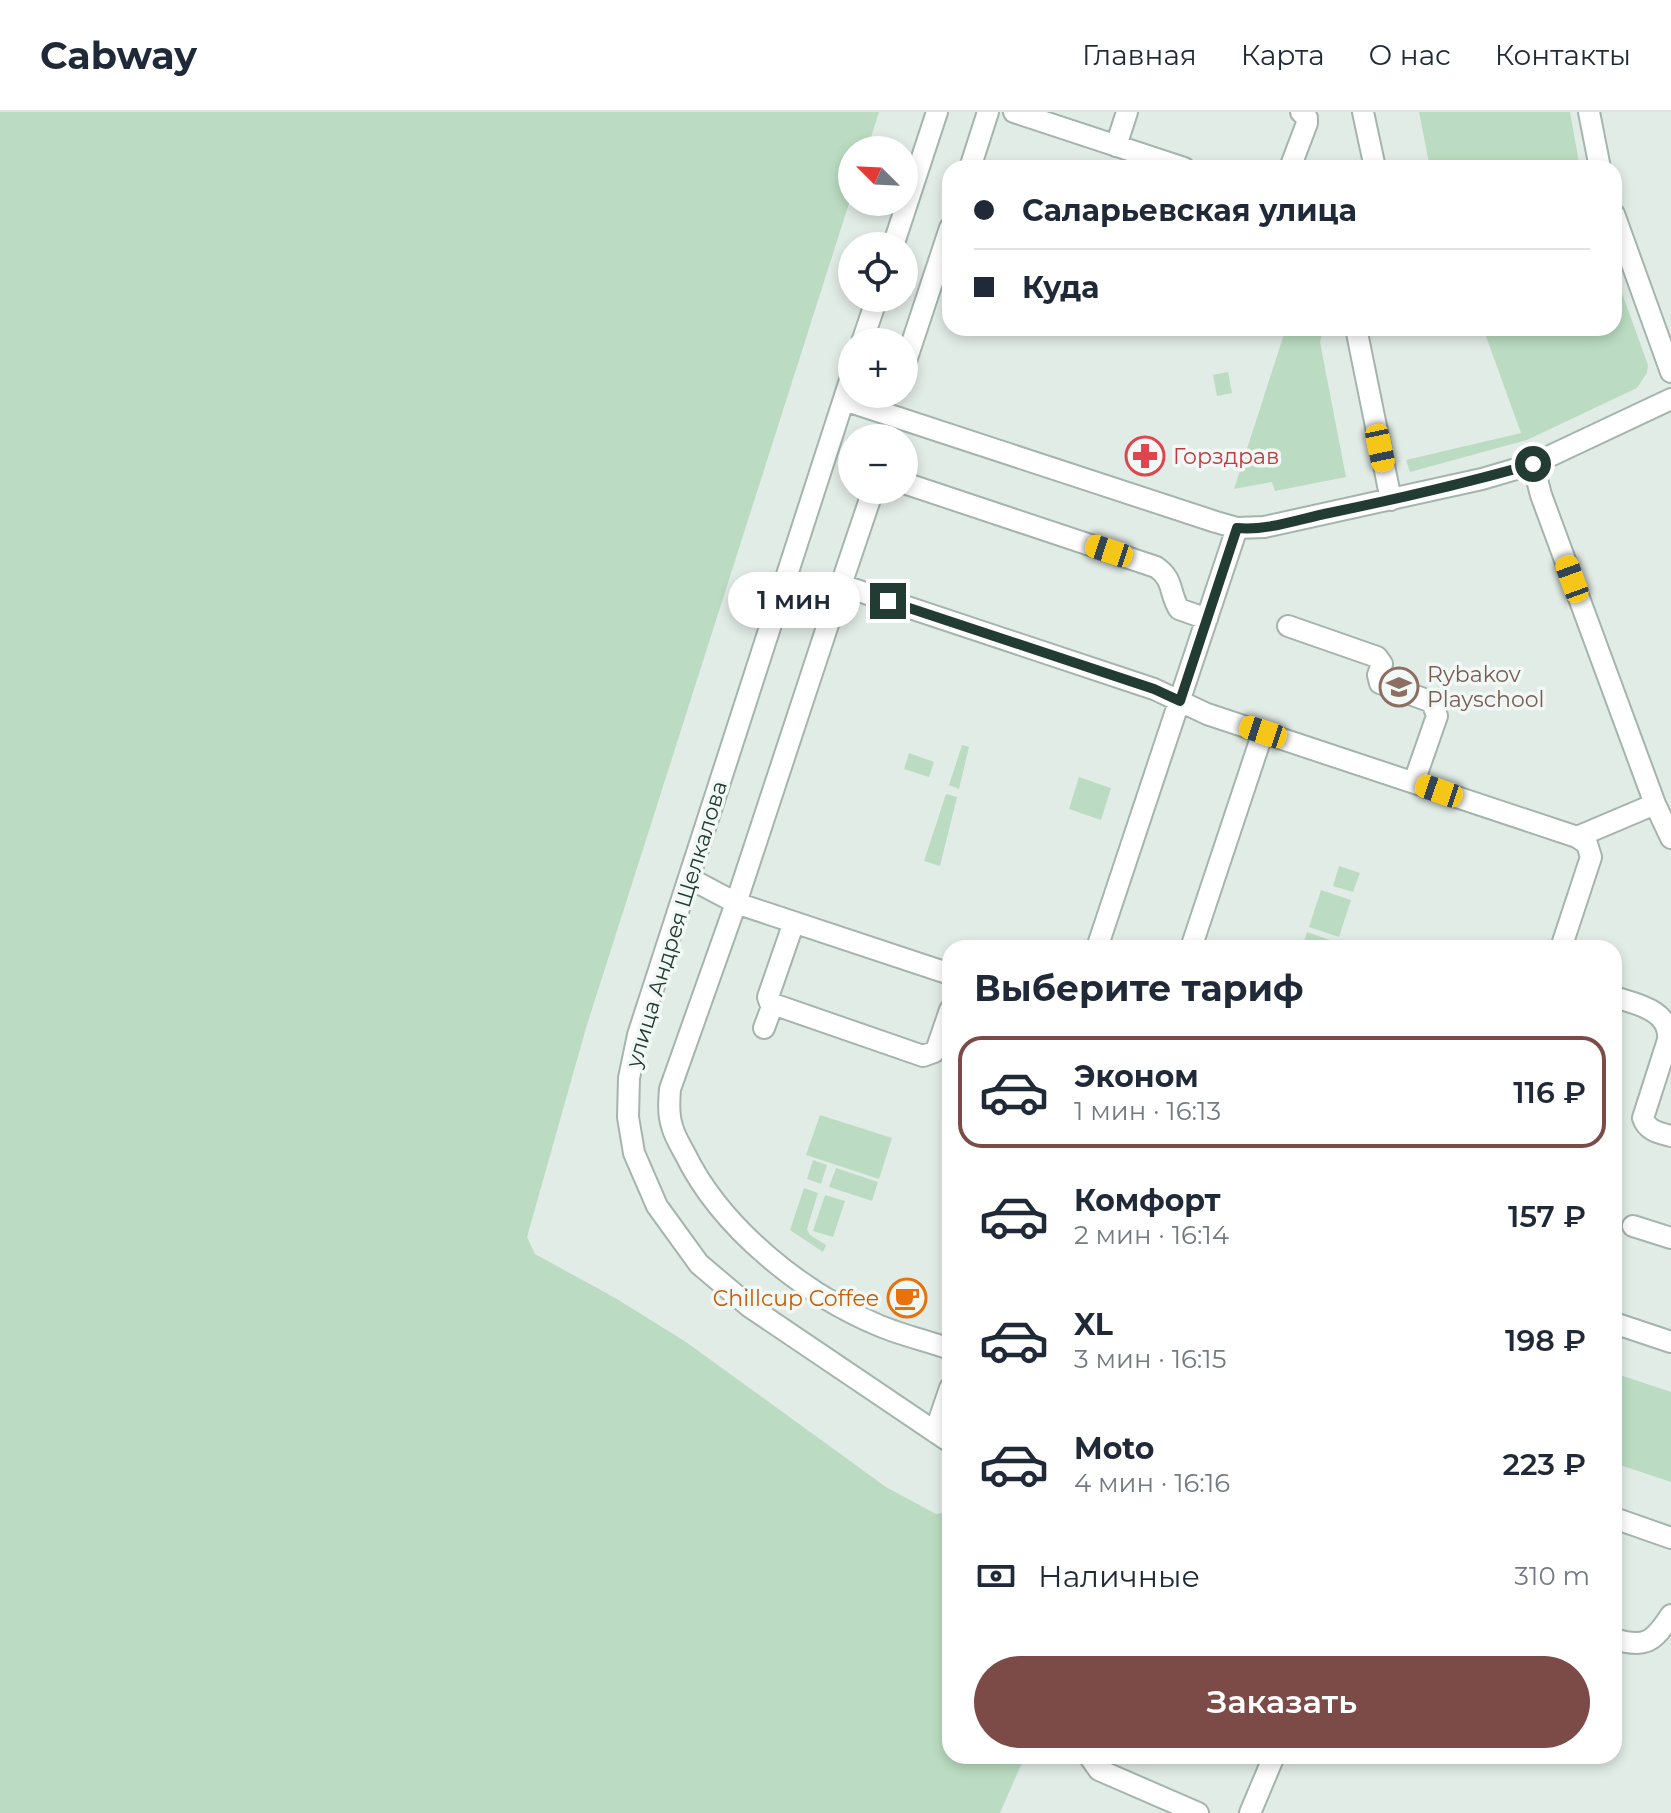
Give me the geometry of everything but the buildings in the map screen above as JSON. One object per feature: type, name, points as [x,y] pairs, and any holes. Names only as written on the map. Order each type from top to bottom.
[{"type":"street","points":[[898,232],[937,112]]},
{"type":"street","points":[[973,160],[988,112]]},
{"type":"street","points":[[1014,112],[1159,160]]},
{"type":"street","points":[[1116,146],[1127,112]]},
{"type":"street","points":[[1293,160],[1307,123],[1301,112]]},
{"type":"street","points":[[1363,112],[1373,160]]},
{"type":"street","points":[[1589,112],[1598,160]]},
{"type":"street","points":[[1622,236],[1671,372]]},
{"type":"street","points":[[917,328],[942,252]]},
{"type":"street","points":[[1358,336],[1391,500]]},
{"type":"street","points":[[869,408],[1237,528],[1264,527],[1391,500],[1533,464],[1671,399]]},
{"type":"street","name":"улица Андрея Щелкалова","points":[[841,408],[638,1035],[629,1078],[628,1117],[634,1153],[646,1185],[662,1215],[699,1264],[750,1307],[942,1436]]},
{"type":"street","points":[[1533,464],[1541,495],[1655,804],[1671,838]]},
{"type":"street","points":[[918,488],[1156,567],[1172,584],[1174,601],[1179,609],[1207,619]]},
{"type":"street","points":[[868,504],[736,903],[670,1089],[672,1127],[690,1165],[716,1205],[753,1246],[815,1290],[859,1316],[942,1346]]},
{"type":"street","points":[[1100,940],[1237,528]]},
{"type":"street","points":[[841,585],[1154,689],[1207,714],[1577,837],[1590,850],[1590,865],[1564,940]]},
{"type":"street","points":[[1288,626],[1380,658],[1380,683],[1432,702],[1437,716],[1414,782]]},
{"type":"street","points":[[1194,940],[1263,732]]},
{"type":"street","points":[[1577,837],[1655,804]]},
{"type":"street","points":[[689,878],[736,903],[942,971]]},
{"type":"street","points":[[794,922],[768,997],[773,1004],[923,1056],[937,1048],[942,1033]]},
{"type":"street","points":[[1622,1000],[1655,1011],[1667,1029],[1669,1037],[1643,1118],[1647,1127],[1671,1136]]},
{"type":"street","points":[[764,1028],[773,1004]]},
{"type":"street","points":[[1633,1226],[1671,1238]]},
{"type":"street","points":[[1622,1326],[1671,1342]]},
{"type":"street","points":[[1622,1521],[1671,1538]]},
{"type":"street","points":[[1622,1642],[1648,1642],[1671,1615]]},
{"type":"street","points":[[1095,1764],[1099,1770],[1198,1813]]},
{"type":"street","points":[[1250,1813],[1271,1764]]},
{"type":"green space","points":[[0,112],[879,112],[871,136],[838,136],[838,216],[845,216],[586,1028],[527,1237],[535,1254],[617,1299],[686,1342],[886,1487],[936,1514],[942,1513],[942,1764],[1021,1764],[1000,1813],[0,1813]]},
{"type":"green space","points":[[1419,112],[1570,112],[1579,160],[1428,160]]},
{"type":"green space","points":[[1622,293],[1648,365],[1647,373],[1637,388],[1527,440],[1410,472],[1406,460],[1521,433],[1486,336],[1622,336]]},
{"type":"green space","points":[[1283,336],[1322,336],[1320,342],[1346,477],[1275,491],[1272,482],[1234,489]]},
{"type":"green space","points":[[1228,372],[1232,393],[1217,396],[1213,375]]},
{"type":"green space","points":[[962,745],[969,747],[959,789],[949,785]]},
{"type":"green space","points":[[909,753],[934,762],[929,777],[904,769]]},
{"type":"green space","points":[[1079,777],[1111,788],[1101,820],[1069,809]]},
{"type":"green space","points":[[946,794],[957,797],[940,866],[924,861]]},
{"type":"green space","points":[[1339,866],[1360,873],[1353,892],[1333,886]]},
{"type":"green space","points":[[1321,890],[1351,900],[1339,937],[1309,927]]},
{"type":"green space","points":[[1307,932],[1330,940],[1304,940]]},
{"type":"green space","points":[[820,1115],[892,1138],[879,1179],[806,1155]]},
{"type":"green space","points":[[813,1160],[827,1165],[821,1184],[807,1179]]},
{"type":"green space","points":[[836,1168],[878,1182],[872,1201],[829,1187]]},
{"type":"green space","points":[[804,1188],[818,1193],[807,1229],[810,1235],[826,1245],[823,1252],[790,1230]]},
{"type":"green space","points":[[825,1195],[845,1201],[833,1237],[813,1231]]},
{"type":"green space","points":[[1622,1376],[1671,1392],[1671,1482],[1622,1466]]},
{"type":"place","name":"Горздрав","points":[[1145,456]]},
{"type":"place","name":"Rybakov Playschool","points":[[1399,687]]},
{"type":"place","name":"Chillcup Coffee","points":[[907,1298]]},
{"type":"route","points":[[888,601],[1154,689],[1180,701],[1237,528],[1264,527],[1340,511],[1482,479],[1533,464]]}]
